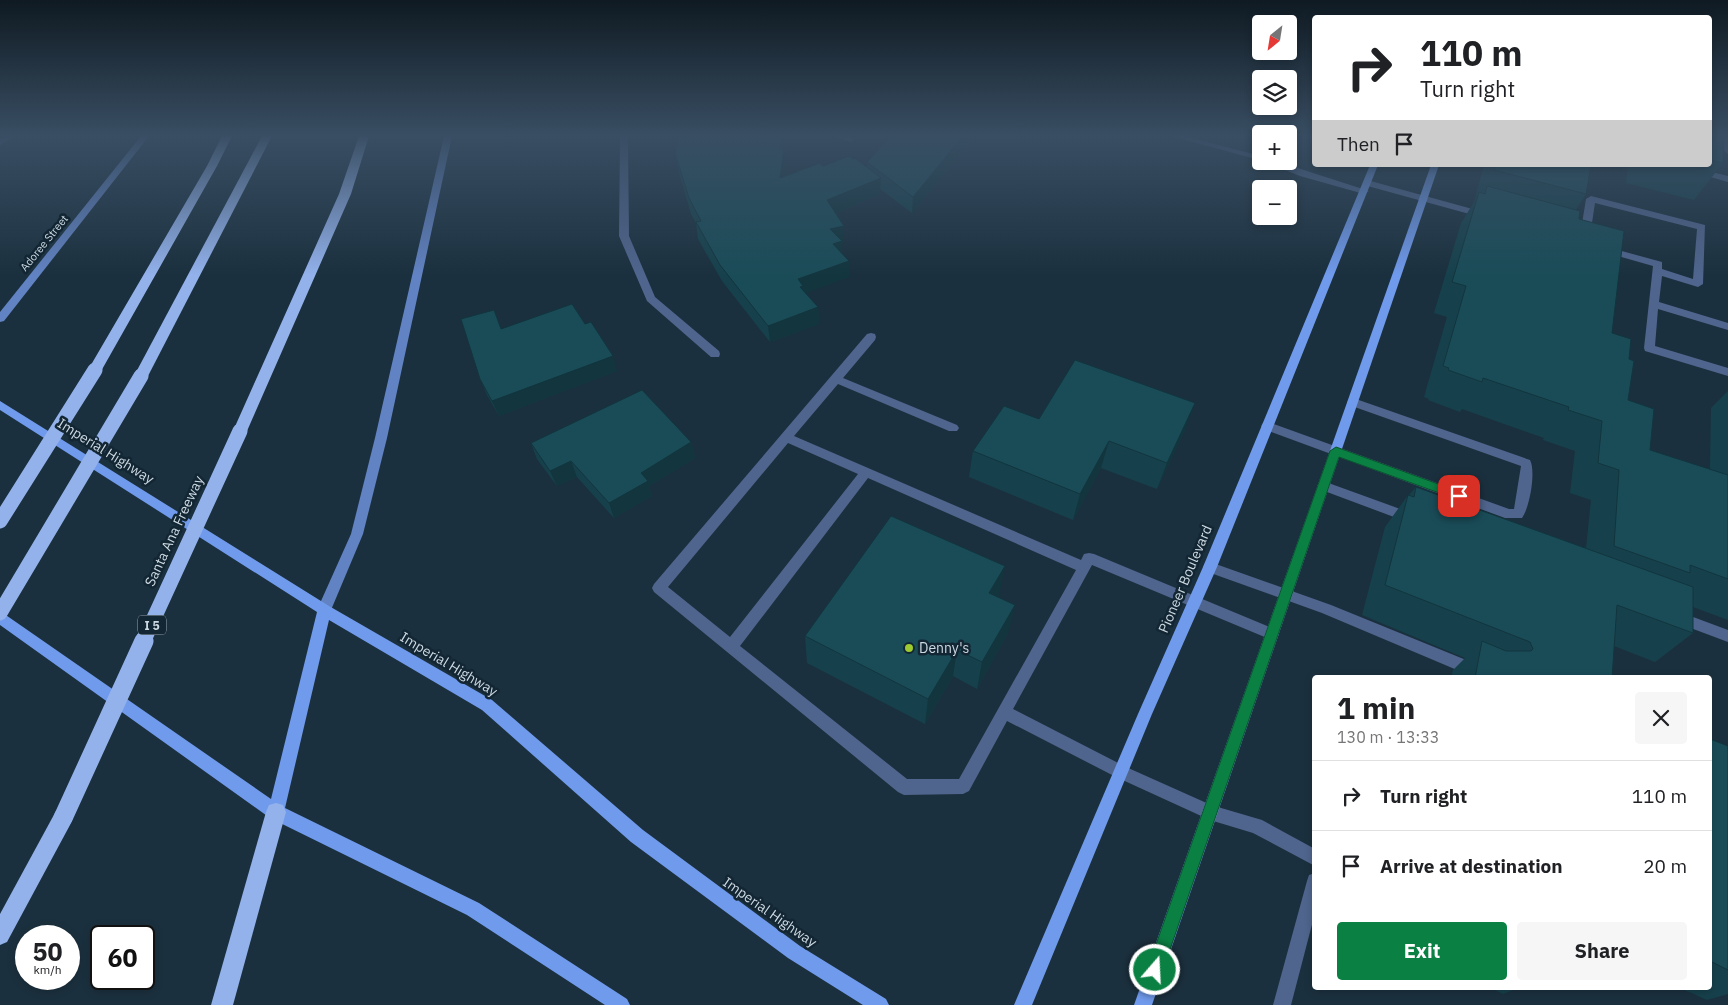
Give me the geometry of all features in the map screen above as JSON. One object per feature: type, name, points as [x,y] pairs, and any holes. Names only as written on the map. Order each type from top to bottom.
[{"type":"highway","points":[[0,521],[95,370],[202,183]]},
{"type":"highway","points":[[0,613],[141,376],[242,183]]},
{"type":"highway","name":"Santa Ana Freeway","points":[[0,935],[63,818],[240,431],[349,183]]},
{"type":"highway","points":[[222,1005],[276,812]]},
{"type":"main road","name":"Adoree Street","points":[[0,319],[108,183]]},
{"type":"main road","points":[[276,812],[324,610],[357,534],[381,438],[438,183]]},
{"type":"main road","name":"Pioneer Boulevard","points":[[1023,1005],[1195,602],[1367,183]]},
{"type":"main road","points":[[1143,1005],[1428,183]]},
{"type":"main road","name":"Imperial Highway","points":[[0,405],[324,610],[487,706],[637,836],[794,952],[880,1005]]},
{"type":"main road","points":[[0,618],[276,812],[473,909],[621,1005]]},
{"type":"street","points":[[624,183],[624,236],[651,299],[714,354]]},
{"type":"street","points":[[1345,183],[1423,198],[1490,217]]},
{"type":"street","points":[[1657,271],[1698,284],[1702,227],[1591,199],[1579,242],[1658,264],[1657,271],[1653,304],[1649,348],[1728,372]]},
{"type":"street","points":[[1653,304],[1728,327]]},
{"type":"street","points":[[871,337],[659,588],[904,786],[963,786],[1089,558],[1272,634]]},
{"type":"street","points":[[836,379],[953,428]]},
{"type":"street","points":[[1268,426],[1509,514],[1518,514],[1520,511],[1528,468],[1526,463],[1353,402]]},
{"type":"street","points":[[786,438],[1083,567]]},
{"type":"street","points":[[731,647],[866,472]]},
{"type":"street","points":[[1323,486],[1425,524]]},
{"type":"street","points":[[1210,566],[1326,609],[1486,675]]},
{"type":"street","points":[[1664,612],[1728,636]]},
{"type":"street","points":[[1004,712],[1121,772],[1210,812],[1256,826],[1312,856]]},
{"type":"street","points":[[1282,1005],[1312,892]]},
{"type":"building","points":[[684,183],[869,183],[827,200],[844,226],[830,229],[842,241],[833,244],[849,261],[798,279],[803,286],[800,287],[818,307],[768,326],[720,265],[696,222],[701,221],[689,198]]},
{"type":"building","points":[[894,183],[925,183],[913,197]]},
{"type":"building","points":[[1543,183],[1588,183],[1586,194]]},
{"type":"building","points":[[1487,186],[1580,211],[1579,219],[1624,231],[1612,333],[1631,339],[1629,359],[1634,361],[1628,400],[1654,409],[1650,450],[1728,475],[1728,579],[1690,565],[1690,573],[1614,546],[1619,470],[1598,463],[1602,421],[1568,410],[1569,407],[1483,378],[1482,382],[1448,370],[1449,368],[1443,366],[1466,286],[1452,282],[1479,192],[1485,194]]},
{"type":"building","points":[[572,304],[585,324],[591,322],[613,356],[492,401],[480,379],[461,319],[494,310],[501,329]]},
{"type":"building","points":[[1075,360],[1195,403],[1167,463],[1109,441],[1080,494],[973,451],[1004,406],[1039,419]]},
{"type":"building","points":[[642,390],[691,442],[641,473],[648,481],[609,503],[571,461],[550,471],[531,443]]},
{"type":"building","points":[[1416,487],[1693,587],[1693,633],[1617,605],[1612,675],[1476,675],[1482,641],[1506,651],[1531,651],[1533,649],[1530,642],[1385,585],[1408,495],[1414,497]]},
{"type":"building","name":"Denny's","points":[[891,516],[1005,566],[989,593],[1015,605],[982,662],[957,650],[928,699],[805,636]]},
{"type":"building","points":[[1712,740],[1728,746],[1728,970],[1712,962]]},
{"type":"place","name":"Denny's","points":[[909,648]]},
{"type":"route","points":[[1155,970],[1282,606],[1284,595],[1336,451],[1459,496]]}]
